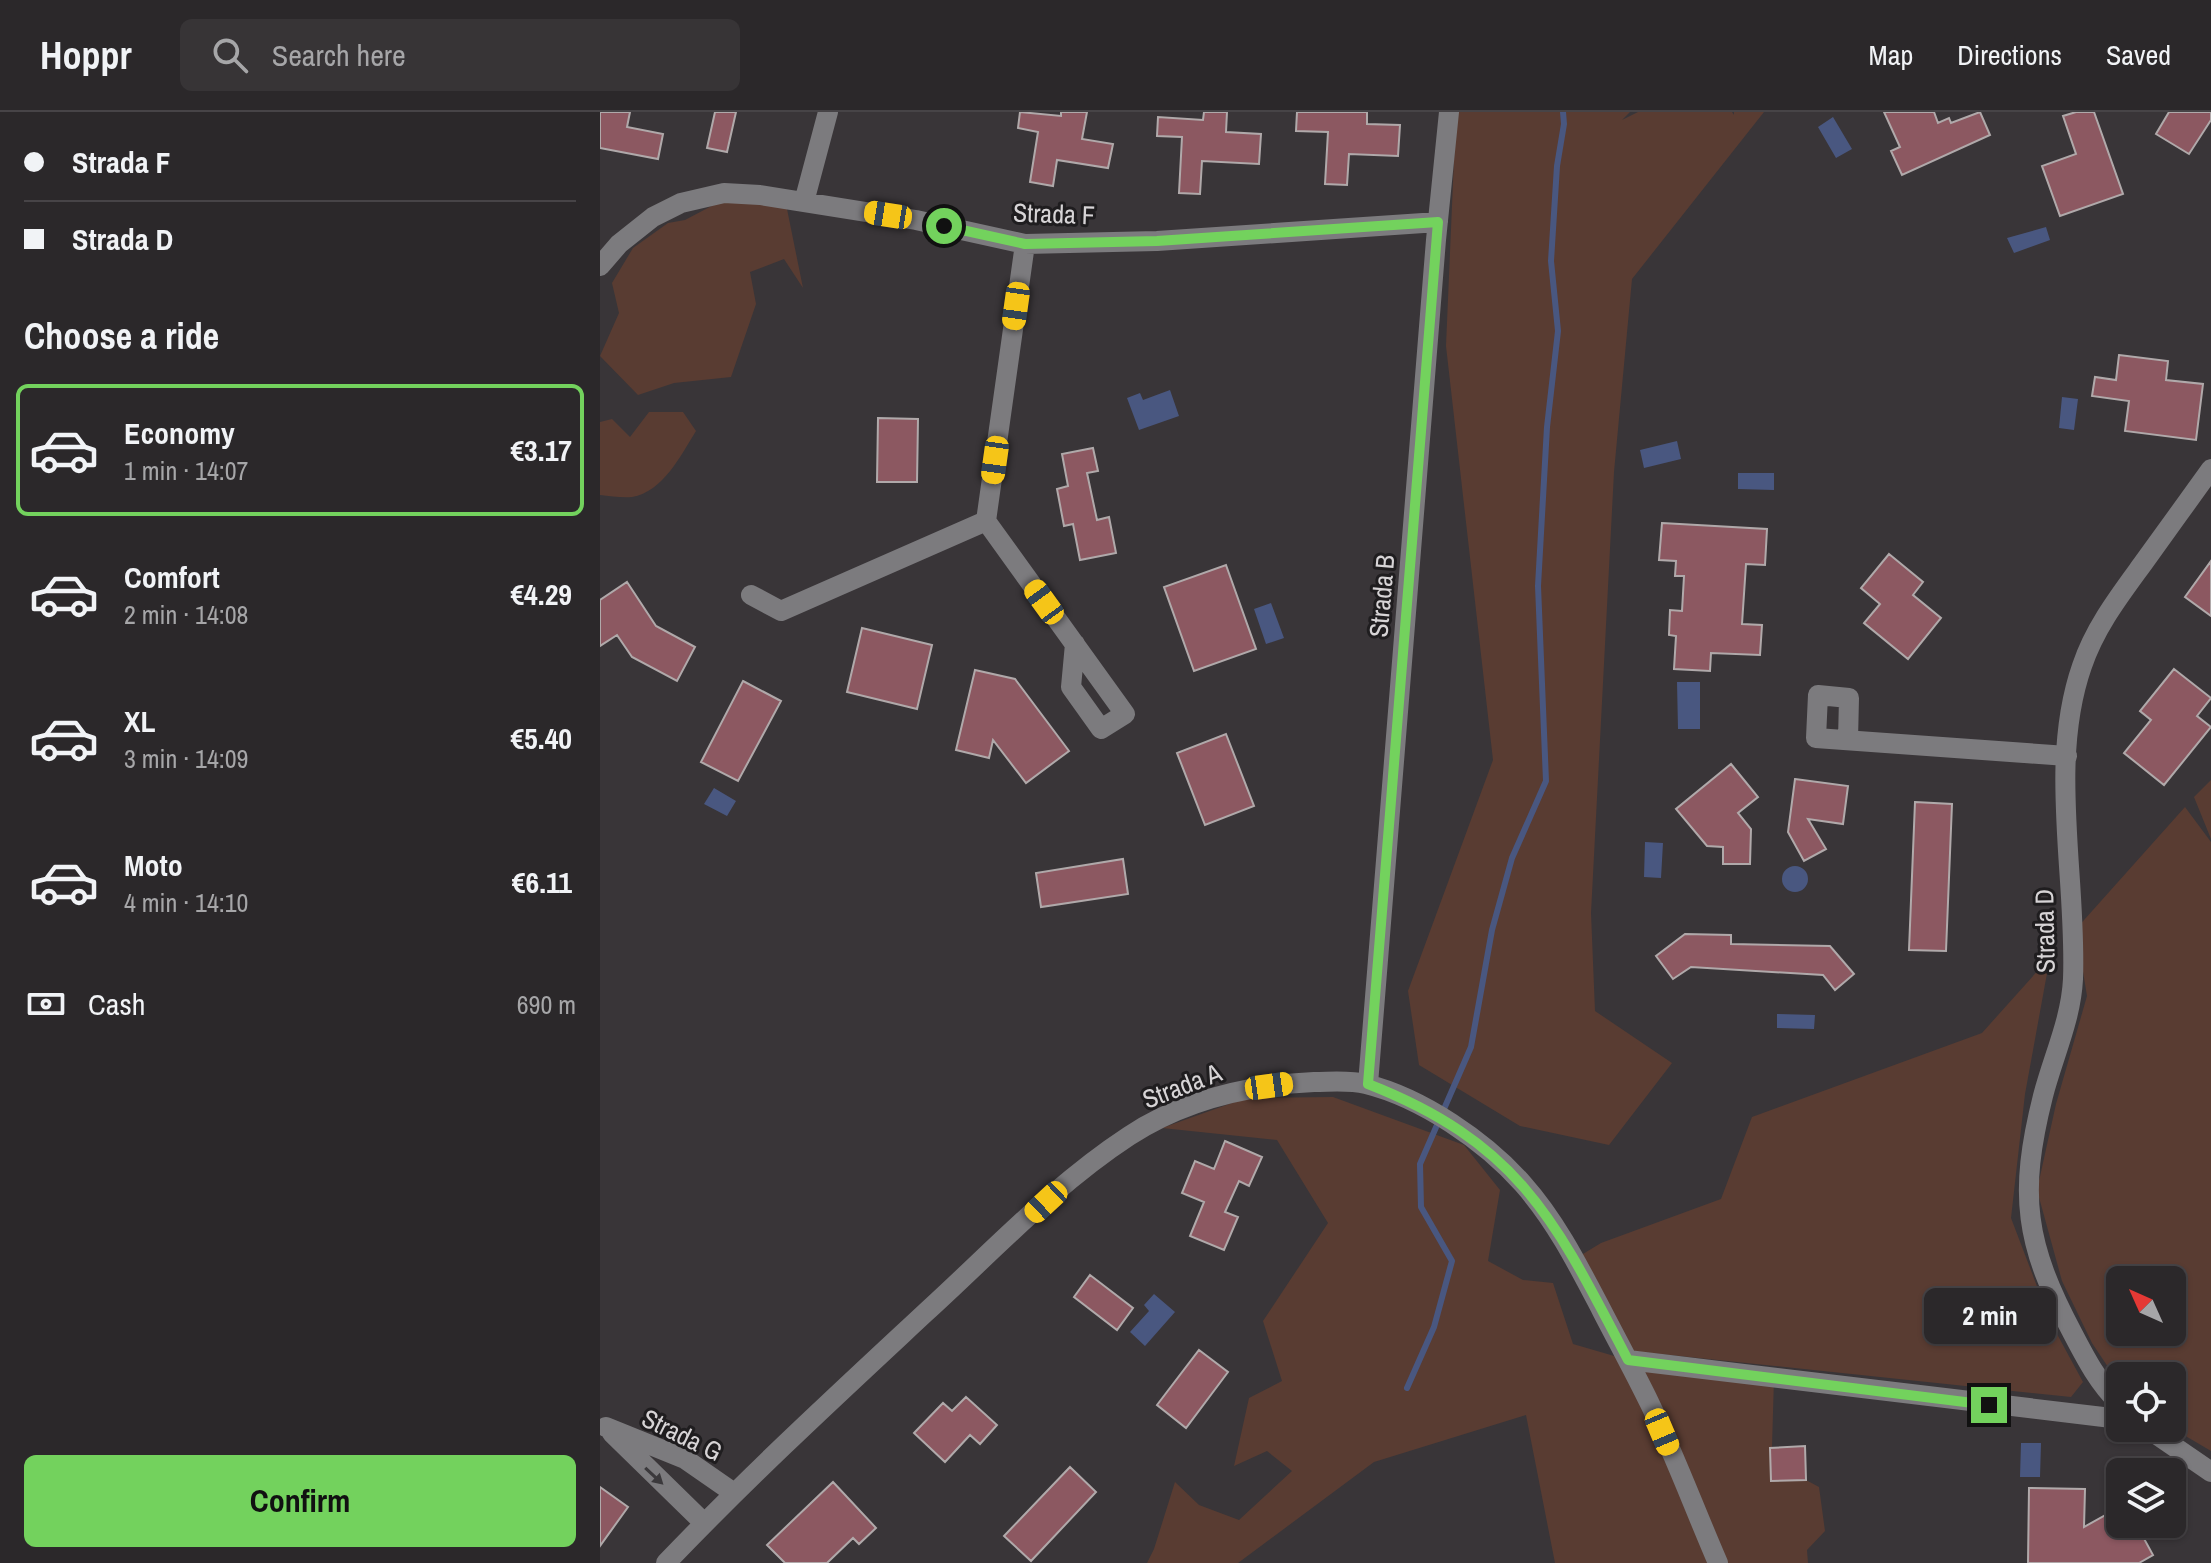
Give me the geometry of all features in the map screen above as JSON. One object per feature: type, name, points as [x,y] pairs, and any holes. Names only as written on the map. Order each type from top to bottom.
[{"type":"street","points":[[804,202],[828,112]]},
{"type":"street","name":"Strada B","points":[[1368,1084],[1449,112]]},
{"type":"street","name":"Strada F","points":[[600,266],[635,229],[670,208],[693,199],[734,193],[916,220],[1025,244],[1157,241],[1438,222]]},
{"type":"street","points":[[1025,244],[986,521],[1075,644]]},
{"type":"street","name":"Strada D","points":[[2106,1386],[2092,1369],[2057,1306],[2037,1254],[2028,1207],[2030,1156],[2043,1095],[2067,1018],[2073,980],[2067,756],[2075,690],[2094,637],[2120,595],[2211,469]]},
{"type":"street","points":[[751,595],[781,611],[986,521]]},
{"type":"street","points":[[1848,740],[1849,698],[1818,695],[1816,738],[2067,756]]},
{"type":"street","name":"Strada A","points":[[666,1563],[734,1493],[1046,1202],[1102,1154],[1188,1106],[1240,1091],[1304,1083],[1353,1082],[1368,1084],[1440,1117],[1500,1161],[1545,1212],[1580,1270],[1651,1405],[1718,1563]]},
{"type":"street","points":[[1628,1360],[2106,1417]]},
{"type":"street","name":"Strada G","points":[[603,1424],[691,1462],[734,1493]]},
{"type":"street","name":"Strada G","points":[[603,1424],[704,1523]]},
{"type":"street","points":[[2167,1442],[2211,1472]]},
{"type":"shaded area","points":[[1456,112],[1630,112],[1622,120],[1638,112],[1732,112],[1734,115],[1734,112],[1764,112],[1632,279],[1614,472],[1591,913],[1595,1011],[1672,1063],[1609,1145],[1520,1126],[1419,1065],[1408,991],[1493,760],[1446,346]]},
{"type":"shaded area","points":[[721,201],[753,202],[787,209],[803,288],[784,259],[750,272],[756,304],[731,377],[674,383],[638,395],[600,356],[619,313],[612,283],[633,248],[668,223],[685,220]]},
{"type":"shaded area","points":[[649,412],[683,412],[696,431],[670,471],[653,488],[632,497],[600,495],[600,422],[612,419],[630,437]]},
{"type":"shaded area","points":[[2211,780],[2211,839],[2194,797]]},
{"type":"shaded area","points":[[2185,807],[2211,842],[2211,1451],[2186,1436],[2186,1362],[2106,1364],[2092,1343],[2062,1281],[2037,1190],[2056,1104],[2087,996],[2076,929]]},
{"type":"shaded area","points":[[2050,957],[2025,1094],[2011,1218],[2051,1323],[2083,1382],[2071,1397],[1622,1350],[1578,1257],[1601,1243],[1721,1199],[1752,1117],[1982,1033]]},
{"type":"shaded area","points":[[1333,1097],[1464,1145],[1500,1190],[1488,1261],[1523,1280],[1553,1283],[1573,1344],[1628,1360],[1774,1378],[1771,1481],[1806,1480],[1819,1487],[1825,1531],[1807,1550],[1808,1563],[1555,1563],[1526,1415],[1374,1462],[1238,1563],[1147,1563],[1175,1482],[1199,1505],[1239,1520],[1292,1471],[1267,1451],[1234,1466],[1249,1398],[1282,1381],[1263,1321],[1328,1223],[1277,1140],[1162,1128],[1246,1098]]},
{"type":"water","points":[[1833,117],[1852,149],[1836,158],[1818,127]]},
{"type":"water","points":[[2046,227],[2050,240],[2014,253],[2007,238]]},
{"type":"water","points":[[1170,390],[1179,416],[1139,430],[1127,398],[1140,393],[1143,400]]},
{"type":"water","points":[[2062,397],[2078,399],[2074,430],[2059,428]]},
{"type":"water","points":[[1677,441],[1681,459],[1644,468],[1640,450]]},
{"type":"water","points":[[1738,473],[1774,473],[1774,490],[1738,489]]},
{"type":"water","points":[[1271,603],[1284,638],[1266,644],[1254,609]]},
{"type":"water","points":[[1677,682],[1700,682],[1700,729],[1678,729]]},
{"type":"water","points":[[714,788],[736,801],[727,816],[704,804]]},
{"type":"water","points":[[1645,842],[1663,843],[1661,878],[1644,877]]},
{"type":"water","points":[[1795,866],[1804,870],[1808,879],[1804,888],[1795,892],[1786,888],[1782,879],[1786,870]]},
{"type":"water","points":[[1777,1014],[1815,1015],[1814,1029],[1777,1028]]},
{"type":"water","points":[[1154,1294],[1175,1312],[1145,1346],[1130,1332],[1149,1311],[1144,1305]]},
{"type":"water","points":[[2021,1443],[2041,1443],[2040,1477],[2020,1477]]},
{"type":"building","points":[[600,112],[630,112],[627,127],[663,134],[658,159],[600,148]]},
{"type":"building","points":[[715,112],[736,112],[727,152],[707,148]]},
{"type":"building","points":[[1020,112],[1061,116],[1061,112],[1087,112],[1082,139],[1113,144],[1108,168],[1057,160],[1053,186],[1030,182],[1038,132],[1018,128]]},
{"type":"building","points":[[1204,112],[1227,112],[1226,132],[1261,134],[1259,164],[1202,161],[1200,194],[1179,193],[1182,137],[1157,136],[1158,117],[1203,120]]},
{"type":"building","points":[[1297,112],[1367,112],[1367,124],[1400,125],[1398,156],[1349,154],[1347,185],[1325,184],[1328,132],[1296,131]]},
{"type":"building","points":[[1884,112],[1934,112],[1938,123],[1949,118],[1951,123],[1980,112],[1990,135],[1902,175],[1891,151],[1900,147]]},
{"type":"building","points":[[2094,112],[2123,194],[2060,216],[2042,166],[2076,154],[2063,116]]},
{"type":"building","points":[[2169,112],[2211,112],[2211,120],[2189,154],[2156,134]]},
{"type":"building","points":[[2119,355],[2168,361],[2166,380],[2203,384],[2196,440],[2125,431],[2129,401],[2092,396],[2095,377],[2116,380]]},
{"type":"building","points":[[878,418],[918,419],[917,482],[877,482]]},
{"type":"building","points":[[1093,448],[1098,471],[1087,473],[1097,520],[1109,517],[1116,553],[1080,560],[1073,524],[1064,526],[1057,489],[1068,486],[1062,454]]},
{"type":"building","points":[[1662,523],[1767,529],[1765,565],[1746,564],[1742,624],[1762,625],[1760,655],[1711,653],[1710,671],[1674,669],[1676,636],[1669,635],[1670,610],[1682,611],[1684,576],[1675,576],[1676,561],[1659,560]]},
{"type":"building","points":[[1889,554],[1923,582],[1913,595],[1941,618],[1908,659],[1864,623],[1880,604],[1861,588]]},
{"type":"building","points":[[2211,561],[2211,616],[2185,597]]},
{"type":"building","points":[[1226,565],[1256,649],[1194,671],[1164,587]]},
{"type":"building","points":[[627,582],[656,626],[695,647],[677,681],[632,657],[617,635],[600,646],[600,600]]},
{"type":"building","points":[[862,628],[932,645],[917,709],[847,692]]},
{"type":"building","points":[[2174,669],[2211,698],[2197,716],[2211,727],[2164,785],[2124,753],[2151,720],[2140,711]]},
{"type":"building","points":[[975,670],[1015,679],[1069,751],[1026,783],[993,740],[989,758],[956,750]]},
{"type":"building","points":[[743,681],[781,701],[738,781],[701,762]]},
{"type":"building","points":[[1226,734],[1254,806],[1205,825],[1177,753]]},
{"type":"building","points":[[1731,764],[1758,797],[1738,813],[1751,829],[1750,864],[1723,864],[1723,847],[1707,846],[1676,809]]},
{"type":"building","points":[[1795,779],[1848,786],[1843,824],[1808,819],[1826,849],[1804,861],[1788,832]]},
{"type":"building","points":[[1915,802],[1952,804],[1946,951],[1909,950]]},
{"type":"building","points":[[1123,859],[1128,894],[1041,907],[1036,873]]},
{"type":"building","points":[[1685,934],[1731,935],[1731,944],[1830,946],[1854,974],[1835,990],[1823,975],[1691,967],[1673,979],[1656,956]]},
{"type":"building","points":[[1225,1141],[1262,1157],[1249,1186],[1239,1181],[1225,1212],[1238,1217],[1224,1250],[1190,1236],[1204,1202],[1182,1193],[1195,1161],[1214,1169]]},
{"type":"building","points":[[1090,1275],[1133,1308],[1117,1330],[1074,1297]]},
{"type":"building","points":[[1199,1350],[1228,1372],[1186,1428],[1157,1405]]},
{"type":"building","points":[[966,1397],[997,1425],[980,1444],[970,1435],[945,1462],[914,1433],[943,1403],[952,1411]]},
{"type":"building","points":[[1805,1446],[1806,1480],[1771,1481],[1770,1448]]},
{"type":"building","points":[[1070,1467],[1096,1492],[1031,1561],[1004,1536]]},
{"type":"building","points":[[833,1482],[876,1528],[859,1544],[853,1538],[827,1563],[785,1563],[767,1545]]},
{"type":"building","points":[[600,1487],[628,1507],[600,1546]]},
{"type":"building","points":[[2029,1488],[2085,1489],[2084,1527],[2106,1515],[2106,1538],[2144,1538],[2153,1555],[2139,1563],[2028,1563]]},
{"type":"waterway","points":[[1407,1388],[1434,1327],[1452,1261],[1421,1207],[1420,1164],[1471,1047],[1492,930],[1512,858],[1546,781],[1538,586],[1547,427],[1558,331],[1551,261],[1563,112]]},
{"type":"route","points":[[944,226],[1025,244],[1157,241],[1438,222],[1368,1084],[1415,1104],[1471,1137],[1523,1184],[1563,1241],[1628,1360],[1989,1405]]}]
